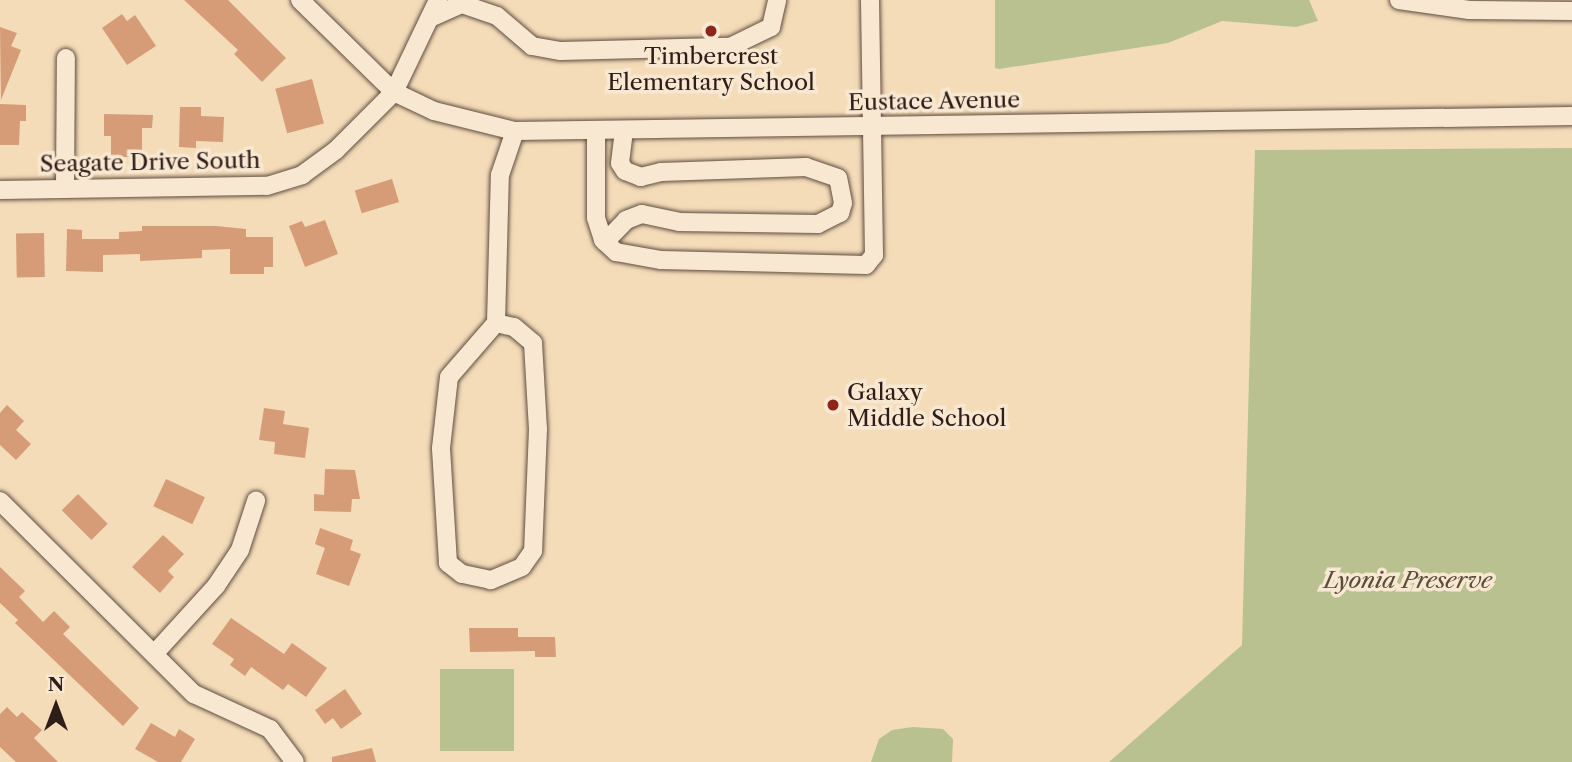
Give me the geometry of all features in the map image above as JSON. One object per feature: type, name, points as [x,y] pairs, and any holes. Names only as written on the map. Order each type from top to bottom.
[{"type":"street","name":"Eustace Avenue","points":[[300,0],[394,92],[434,111],[515,131],[1572,117]]},
{"type":"street","name":"Seagate Drive South","points":[[0,190],[267,186],[302,175],[336,150],[394,92],[438,0]]},
{"type":"street","points":[[430,18],[462,4],[497,16],[532,46],[561,51],[730,47],[771,27],[777,0]]},
{"type":"street","points":[[596,130],[596,218],[605,242],[616,253],[661,260],[866,265],[874,256],[870,0]]},
{"type":"street","points":[[1399,0],[1572,11]]},
{"type":"street","points":[[65,189],[66,58]]},
{"type":"street","points":[[605,242],[626,220],[642,214],[679,222],[818,224],[840,213],[843,203],[838,178],[806,167],[661,172],[641,177],[625,171],[620,163],[624,130]]},
{"type":"street","points":[[496,323],[514,327],[533,343],[538,429],[533,551],[522,567],[491,580],[462,574],[448,563],[441,448],[449,377],[496,323],[499,175],[515,131]]},
{"type":"street","points":[[0,501],[194,694],[270,729],[295,762]]},
{"type":"street","points":[[155,653],[216,586],[240,550],[257,501]]},
{"type":"green space","points":[[995,0],[1309,0],[1318,21],[1296,27],[1222,21],[1168,43],[999,69],[995,68]]},
{"type":"green space","name":"Lyonia Preserve","points":[[1572,148],[1572,762],[1109,762],[1242,645],[1255,150]]},
{"type":"green space","points":[[440,669],[514,669],[514,751],[440,751]]},
{"type":"green space","points":[[913,727],[943,729],[953,739],[952,762],[871,762],[879,739],[892,730]]},
{"type":"building","points":[[184,0],[228,0],[286,58],[262,82],[234,54],[238,50]]},
{"type":"building","points":[[122,14],[127,21],[135,15],[156,46],[127,65],[102,28]]},
{"type":"building","points":[[0,27],[17,33],[11,46],[21,50],[1,100]]},
{"type":"building","points":[[312,79],[324,123],[287,133],[275,89]]},
{"type":"building","points":[[0,104],[26,105],[26,121],[20,121],[19,145],[0,145]]},
{"type":"building","points":[[180,107],[201,107],[201,116],[224,117],[223,142],[196,141],[196,148],[179,147]]},
{"type":"building","points":[[104,114],[153,115],[152,128],[142,128],[142,157],[111,157],[111,136],[104,136]]},
{"type":"building","points":[[392,179],[399,202],[362,213],[355,190]]},
{"type":"building","points":[[325,220],[338,254],[305,267],[289,226],[302,221],[305,227]]},
{"type":"building","points":[[142,226],[216,226],[246,229],[246,237],[273,237],[273,267],[264,267],[264,274],[230,274],[230,249],[202,250],[202,258],[140,261],[140,254],[103,255],[103,272],[66,271],[67,229],[82,230],[82,239],[119,239],[119,232],[142,231]]},
{"type":"building","points":[[16,233],[44,233],[45,277],[17,277]]},
{"type":"building","points":[[7,405],[24,421],[16,430],[31,444],[16,460],[0,445],[0,413]]},
{"type":"building","points":[[264,408],[285,411],[283,424],[309,428],[305,458],[274,454],[275,442],[259,440]]},
{"type":"building","points":[[325,469],[355,470],[360,499],[352,499],[351,512],[314,511],[314,494],[324,495]]},
{"type":"building","points":[[166,479],[205,497],[192,524],[153,506]]},
{"type":"building","points":[[78,494],[108,524],[91,540],[62,510]]},
{"type":"building","points":[[320,528],[353,540],[350,550],[361,554],[349,586],[316,574],[325,548],[315,544]]},
{"type":"building","points":[[163,535],[184,554],[168,571],[174,577],[160,593],[132,567]]},
{"type":"building","points":[[0,567],[25,591],[19,597],[43,622],[54,611],[70,627],[63,634],[139,708],[123,726],[15,623],[18,620],[0,603]]},
{"type":"building","points":[[231,618],[284,654],[292,643],[327,668],[306,697],[288,684],[283,690],[251,667],[245,676],[230,665],[234,659],[212,644]]},
{"type":"building","points":[[469,628],[518,628],[518,637],[555,637],[556,657],[535,657],[535,651],[470,652]]},
{"type":"building","points":[[345,689],[362,714],[341,729],[333,718],[325,724],[315,710]]},
{"type":"building","points":[[7,707],[17,717],[22,712],[42,730],[34,738],[58,762],[16,762],[0,747],[0,714]]},
{"type":"building","points":[[151,723],[175,737],[179,729],[195,739],[181,762],[158,762],[135,749]]},
{"type":"building","points":[[372,748],[376,762],[332,762],[332,757]]},
{"type":"place","name":"Timbercrest Elementary School","points":[[711,31]]},
{"type":"place","name":"Galaxy Middle School","points":[[833,405]]}]
